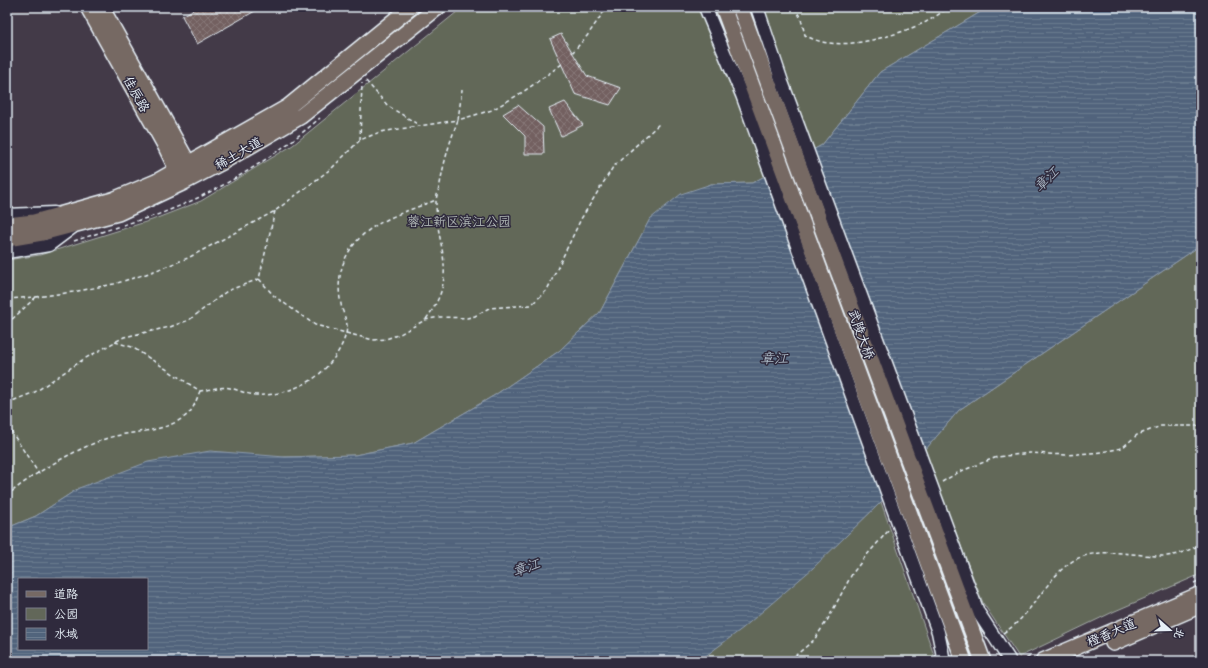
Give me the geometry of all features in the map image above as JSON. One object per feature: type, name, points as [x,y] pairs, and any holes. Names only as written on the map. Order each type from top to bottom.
[{"type":"main road","name":"佳辰路","points":[[88,7],[183,166]]},
{"type":"main road","name":"佳辰路","points":[[101,7],[189,180]]},
{"type":"main road","name":"稀土大道","points":[[7,225],[34,222],[113,200],[156,182],[288,107],[410,7]]},
{"type":"main road","name":"稀土大道","points":[[7,239],[42,233],[118,213],[189,180],[301,116],[438,7]]},
{"type":"main road","name":"武陵大桥","points":[[723,7],[964,661]]},
{"type":"main road","name":"武陵大桥","points":[[740,7],[983,661]]},
{"type":"main road","name":"橙香大道","points":[[1044,661],[1201,594]]},
{"type":"main road","name":"橙香大道","points":[[1069,661],[1201,605]]},
{"type":"street","points":[[705,7],[753,125],[938,632],[944,661]]},
{"type":"street","points":[[757,7],[782,82],[978,612],[1010,661]]},
{"type":"street","points":[[7,215],[66,213]]},
{"type":"street","points":[[7,252],[49,245],[77,224]]},
{"type":"path","points":[[572,53],[587,36],[607,7]]},
{"type":"path","points":[[795,7],[801,19],[805,35],[815,41],[840,44],[869,41],[897,33],[927,22],[949,7]]},
{"type":"path","points":[[7,298],[36,297],[114,284],[188,258],[274,212],[332,168],[360,140],[380,132],[458,120],[492,110],[523,92],[562,64]]},
{"type":"path","points":[[360,140],[363,80],[388,106],[421,125]]},
{"type":"path","points":[[425,320],[436,306],[445,266],[438,226],[436,200],[445,156],[458,120],[462,90]]},
{"type":"path","points":[[259,279],[274,296],[315,325],[373,340],[386,339],[425,320],[439,317],[467,318],[475,316],[489,308],[531,305],[547,290],[582,219],[613,167],[659,124]]},
{"type":"path","points":[[115,342],[132,347],[200,391],[230,388],[256,395],[281,392],[305,384],[320,374],[330,363],[337,353],[346,332],[347,324],[341,305],[338,288],[343,262],[356,241],[390,217],[436,200]]},
{"type":"path","points":[[259,279],[274,212]]},
{"type":"path","points":[[7,402],[35,392],[84,360],[124,337],[170,327],[189,320],[228,291],[259,279]]},
{"type":"path","points":[[7,324],[36,297]]},
{"type":"path","points":[[7,496],[69,455],[103,439],[155,429],[176,422],[190,412],[200,391]]},
{"type":"path","points":[[7,425],[39,474]]},
{"type":"path","points":[[941,483],[959,472],[998,457],[1030,453],[1066,455],[1102,452],[1122,448],[1138,435],[1160,426],[1201,426]]},
{"type":"path","points":[[789,661],[814,640],[828,619],[852,574],[893,526]]},
{"type":"path","points":[[1000,634],[1023,616],[1051,582],[1069,564],[1084,556],[1125,552],[1167,556],[1186,552],[1201,544]]},
{"type":"green space","name":"蓉江新区滨江公园","points":[[463,7],[989,7],[880,72],[822,145],[752,183],[711,184],[650,219],[600,312],[559,351],[495,395],[413,443],[355,455],[285,457],[79,488],[36,516],[7,528],[7,260],[40,255],[152,220],[201,201],[293,145]]},
{"type":"green space","points":[[1201,245],[1201,574],[1115,611],[1019,657],[983,603],[924,451],[959,410]]},
{"type":"green space","points":[[881,502],[936,661],[699,661],[793,584]]},
{"type":"water","name":"章江","points":[[989,7],[1201,7],[1201,245],[959,410],[881,502],[813,568],[743,628],[699,661],[7,661],[7,528],[36,516],[79,488],[148,462],[210,451],[285,457],[355,455],[413,443],[495,395],[559,351],[600,312],[650,219],[681,194],[711,184],[752,183],[822,145],[880,72]]},
{"type":"building","points":[[198,7],[262,7],[197,44],[182,16]]},
{"type":"building","points":[[561,34],[587,76],[621,88],[610,105],[575,94],[550,39]]},
{"type":"building","points":[[565,102],[583,125],[561,136],[549,109]]},
{"type":"building","points":[[518,105],[543,127],[544,154],[525,154],[525,136],[503,114]]}]
